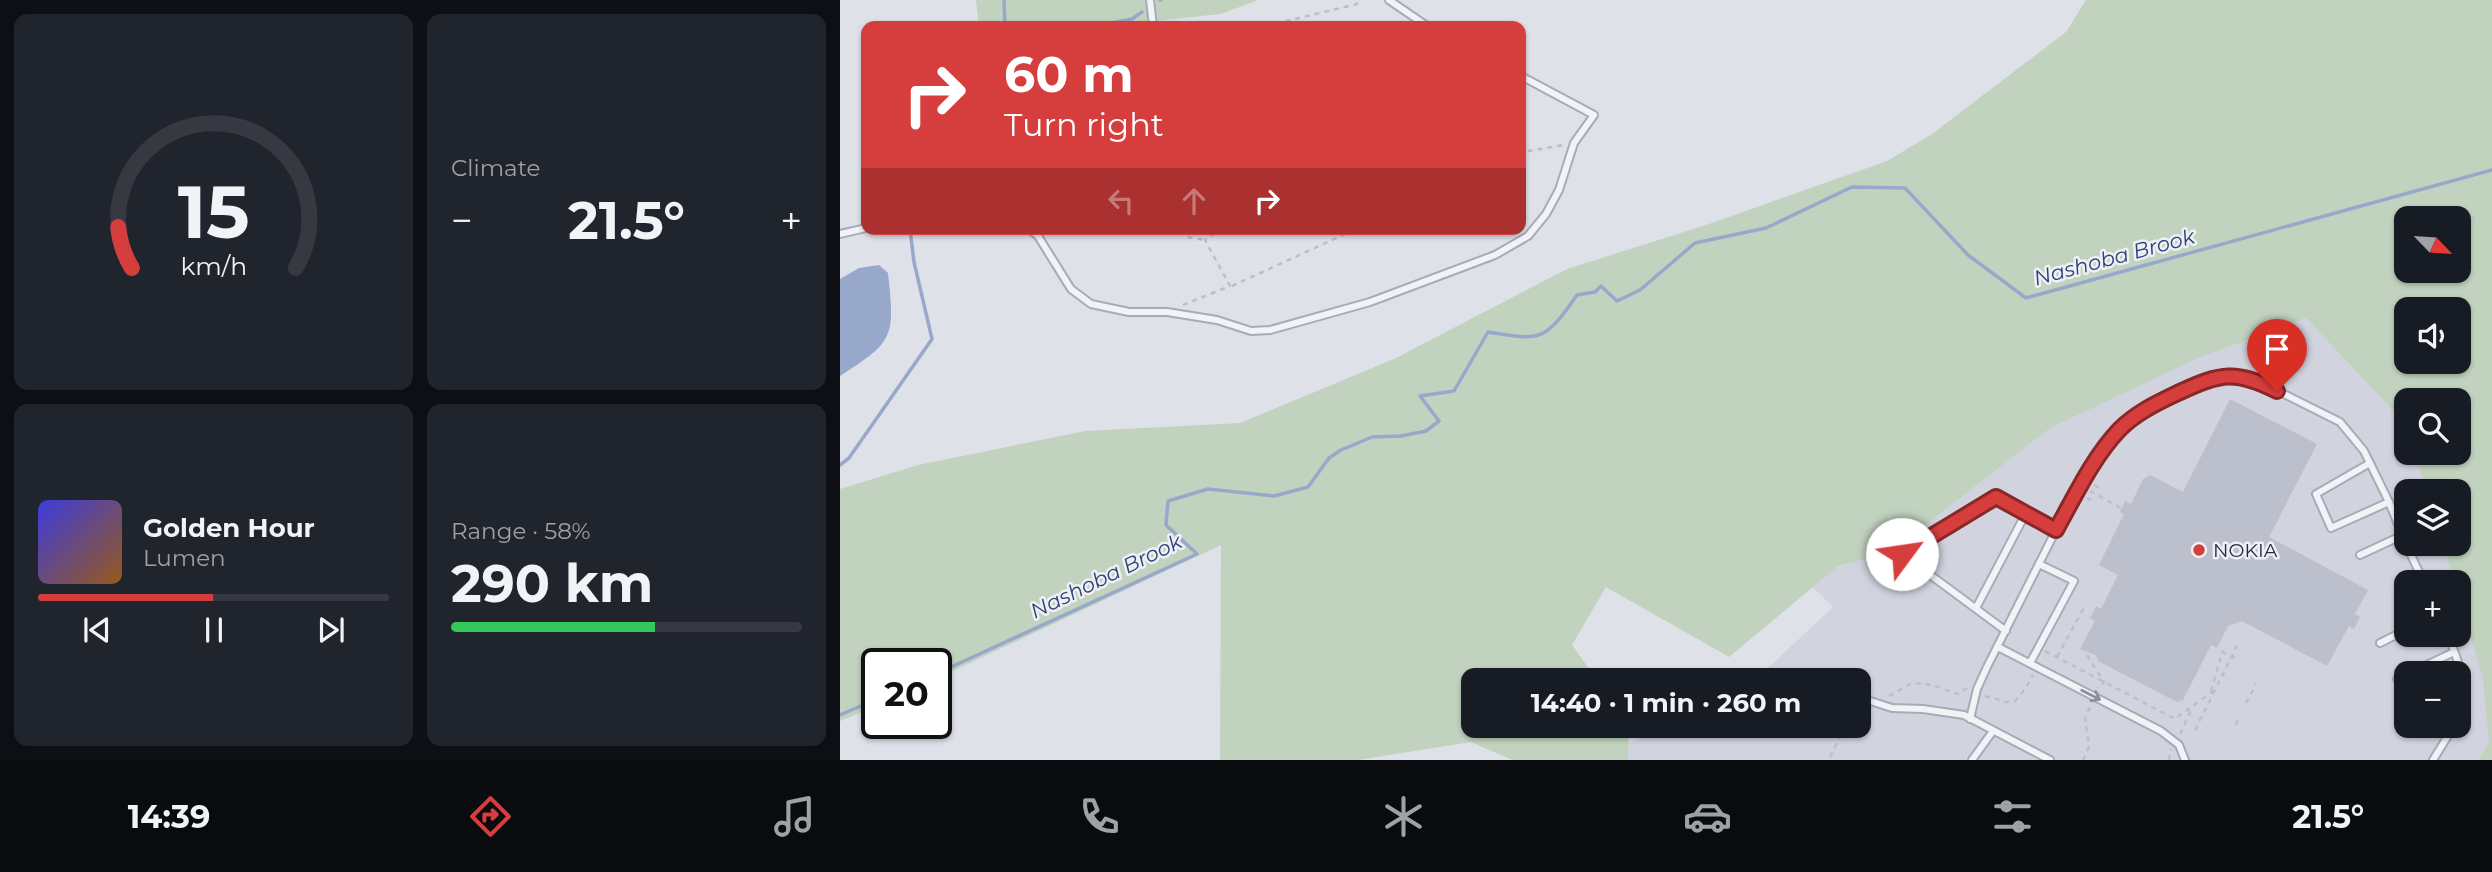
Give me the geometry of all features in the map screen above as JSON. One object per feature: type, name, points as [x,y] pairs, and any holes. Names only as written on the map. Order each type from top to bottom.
[{"type":"lane","points":[[1150,0],[1152,21]]},
{"type":"lane","points":[[1389,0],[1420,21]]},
{"type":"lane","points":[[1037,235],[1071,289],[1091,304],[1129,312],[1167,312],[1217,320],[1251,331],[1270,330],[1370,302],[1484,259],[1528,236],[1546,214],[1559,190],[1574,143],[1594,116],[1526,79]]},
{"type":"lane","points":[[840,234],[861,229]]},
{"type":"lane","points":[[1970,719],[1977,689],[2056,530],[2093,465],[2119,429],[2146,408],[2203,382],[2228,375],[2256,380],[2340,422],[2370,463],[2394,513]]},
{"type":"lane","points":[[2370,463],[2316,494],[2331,528],[2389,502]]},
{"type":"lane","points":[[2006,631],[1902,554],[1996,497],[2056,530]]},
{"type":"lane","points":[[1976,608],[2026,513]]},
{"type":"lane","points":[[2360,555],[2394,538]]},
{"type":"lane","points":[[2030,663],[2074,581],[2039,564]]},
{"type":"lane","points":[[2380,643],[2394,636]]},
{"type":"lane","points":[[1998,647],[2161,731],[2179,746],[2185,760]]},
{"type":"lane","points":[[2452,647],[2457,661]]},
{"type":"lane","points":[[2435,661],[2454,652]]},
{"type":"lane","points":[[1871,702],[1892,708],[1964,715],[2050,760]]},
{"type":"lane","points":[[1972,760],[1993,732]]},
{"type":"lane","points":[[2433,760],[2447,738]]},
{"type":"path","points":[[1287,21],[1357,4],[1358,0]]},
{"type":"path","points":[[1526,152],[1574,143]]},
{"type":"path","points":[[1526,148],[1529,151]]},
{"type":"path","points":[[1185,235],[1205,240],[1212,235]]},
{"type":"path","points":[[1167,312],[1343,235]]},
{"type":"path","points":[[1205,240],[1230,286]]},
{"type":"path","points":[[2094,485],[2102,489]]},
{"type":"path","points":[[2090,491],[2121,508]]},
{"type":"path","points":[[2087,498],[2096,503]]},
{"type":"path","points":[[2057,657],[2086,604]]},
{"type":"path","points":[[2195,730],[2237,646]]},
{"type":"path","points":[[2045,651],[2175,719],[2216,689]]},
{"type":"path","points":[[2211,693],[2222,652],[2237,659]]},
{"type":"path","points":[[2087,655],[2104,682]]},
{"type":"path","points":[[1985,696],[2015,701],[2033,674]]},
{"type":"path","points":[[2082,683],[2092,676]]},
{"type":"path","points":[[2095,690],[2104,682]]},
{"type":"path","points":[[1888,696],[1912,683],[1933,685],[1956,694],[1969,687]]},
{"type":"path","points":[[2246,703],[2256,684]]},
{"type":"path","points":[[2083,760],[2089,747],[2085,719],[2091,705]]},
{"type":"path","points":[[2179,734],[2194,705]]},
{"type":"path","points":[[2236,725],[2240,715]]},
{"type":"path","points":[[1830,757],[1839,738]]},
{"type":"path","points":[[2169,760],[2171,749]]},
{"type":"shaded area","points":[[2394,276],[2394,284],[2460,284],[2461,297],[2394,297],[2394,374],[2466,374],[2467,388],[2394,388],[2394,465],[2471,465],[2471,449],[2492,760],[1597,760],[1640,738],[1871,738],[1871,668],[1768,668],[1833,607],[1792,566],[1778,521]]},
{"type":"green space","points":[[976,0],[1258,0],[1221,14],[1154,21],[978,21]]},
{"type":"green space","points":[[2086,0],[2492,0],[2492,760],[2478,760],[2489,742],[2483,678],[2471,638],[2471,570],[2450,570],[2446,556],[2471,556],[2471,479],[2423,479],[2419,465],[2471,465],[2471,388],[2394,388],[2394,411],[2306,318],[2198,358],[2050,428],[1890,552],[1838,566],[1729,657],[1606,587],[1572,645],[1589,668],[1461,668],[1461,738],[1629,738],[1628,760],[1512,760],[1471,742],[1358,760],[1220,760],[1221,545],[952,671],[952,648],[861,648],[861,712],[840,721],[840,489],[918,465],[1085,431],[1240,423],[1394,359],[1567,269],[1709,224],[1887,161],[1932,134],[2066,32]]},
{"type":"water","points":[[879,265],[888,273],[891,312],[887,336],[871,354],[840,376],[840,279],[859,268]]},
{"type":"building","name":"NOKIA","points":[[2230,399],[2317,444],[2269,537],[2368,590],[2355,614],[2360,617],[2354,629],[2349,626],[2327,666],[2242,621],[2228,626],[2217,648],[2211,645],[2183,700],[2177,702],[2098,661],[2096,655],[2080,649],[2095,621],[2090,618],[2096,606],[2101,609],[2118,575],[2099,565],[2124,514],[2120,512],[2125,501],[2131,504],[2143,479],[2150,475],[2183,492]]},
{"type":"waterway","points":[[1004,0],[1005,21]]},
{"type":"waterway","points":[[1122,21],[1132,19],[1142,12]]},
{"type":"waterway","name":"Nashoba Brook","points":[[952,667],[1197,554],[1166,525],[1168,501],[1208,489],[1274,496],[1308,487],[1329,458],[1341,450],[1372,437],[1401,436],[1426,431],[1439,421],[1420,396],[1454,391],[1488,332],[1520,336],[1541,334],[1557,321],[1577,295],[1595,292],[1601,286],[1617,301],[1640,290],[1695,243],[1766,228],[1852,187],[1905,188],[1968,255],[2026,298],[2492,170]]},
{"type":"waterway","points":[[840,465],[849,458],[932,339],[914,262],[911,235]]},
{"type":"waterway","name":"Nashoba Brook","points":[[840,715],[861,706]]},
{"type":"place","name":"NOKIA","points":[[2199,550]]},
{"type":"route","points":[[1902,554],[1996,497],[2056,530],[2093,465],[2119,429],[2146,408],[2203,382],[2228,375],[2256,380],[2277,391]]}]
